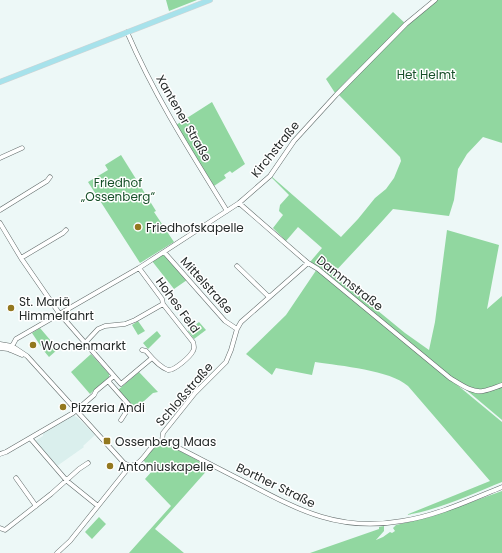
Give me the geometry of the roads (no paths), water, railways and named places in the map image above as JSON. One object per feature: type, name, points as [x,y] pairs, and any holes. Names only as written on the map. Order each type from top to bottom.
[{"type":"main road","points":[[0,82],[210,0]]},
{"type":"street","name":"Kirchstraße","points":[[11,348],[16,339],[58,313],[138,268],[239,203],[270,176],[294,141],[336,95],[406,24],[435,0]]},
{"type":"street","name":"Xantener Straße","points":[[127,32],[163,104],[228,211]]},
{"type":"street","points":[[0,158],[22,148]]},
{"type":"street","points":[[0,210],[47,181],[50,177]]},
{"type":"street","name":"Dammstraße","points":[[239,203],[308,263],[318,269],[450,378],[465,387],[482,392],[502,385]]},
{"type":"street","points":[[0,223],[21,258],[58,313],[121,384],[152,358]]},
{"type":"street","points":[[21,258],[66,230]]},
{"type":"street","name":"Mittelstraße","points":[[164,252],[225,321],[237,329]]},
{"type":"street","name":"Schloßstraße","points":[[57,553],[70,541],[130,466],[136,465],[155,444],[162,441],[164,433],[195,393],[226,362],[232,350],[237,329],[241,322],[308,263]]},
{"type":"street","points":[[237,266],[269,297]]},
{"type":"street","name":"Hohes Feld","points":[[138,268],[195,346],[190,355],[171,370],[165,368],[152,358],[146,351],[142,350]]},
{"type":"street","points":[[84,343],[98,329],[105,326],[125,324],[163,304]]},
{"type":"street","points":[[0,344],[28,356],[124,463],[130,466]]},
{"type":"street","points":[[0,348],[11,348]]},
{"type":"street","points":[[0,454],[6,452],[76,410],[94,396],[96,391],[114,376]]},
{"type":"street","points":[[108,381],[130,406],[121,420]]},
{"type":"street","points":[[30,438],[67,481],[98,506]]},
{"type":"street","name":"Borther Straße","points":[[162,441],[205,461],[307,513],[335,521],[359,524],[388,524],[418,518],[502,487]]},
{"type":"street","points":[[0,528],[5,530],[88,463]]},
{"type":"street","points":[[16,478],[36,506]]},
{"type":"place","name":"Friedhofskapelle","points":[[138,227]]},
{"type":"place","name":"St. Mariä Himmelfahrt","points":[[11,308]]},
{"type":"place","name":"Wochenmarkt","points":[[33,345]]},
{"type":"place","name":"Pizzeria Andi","points":[[63,407]]},
{"type":"place","name":"Ossenberg Maas","points":[[107,441]]},
{"type":"place","name":"Antoniuskapelle","points":[[110,466]]},
{"type":"park label","name":"Het Helmt","points":[[426,74]]},
{"type":"park label","name":"Friedhof „Ossenberg“","points":[[118,189]]}]
